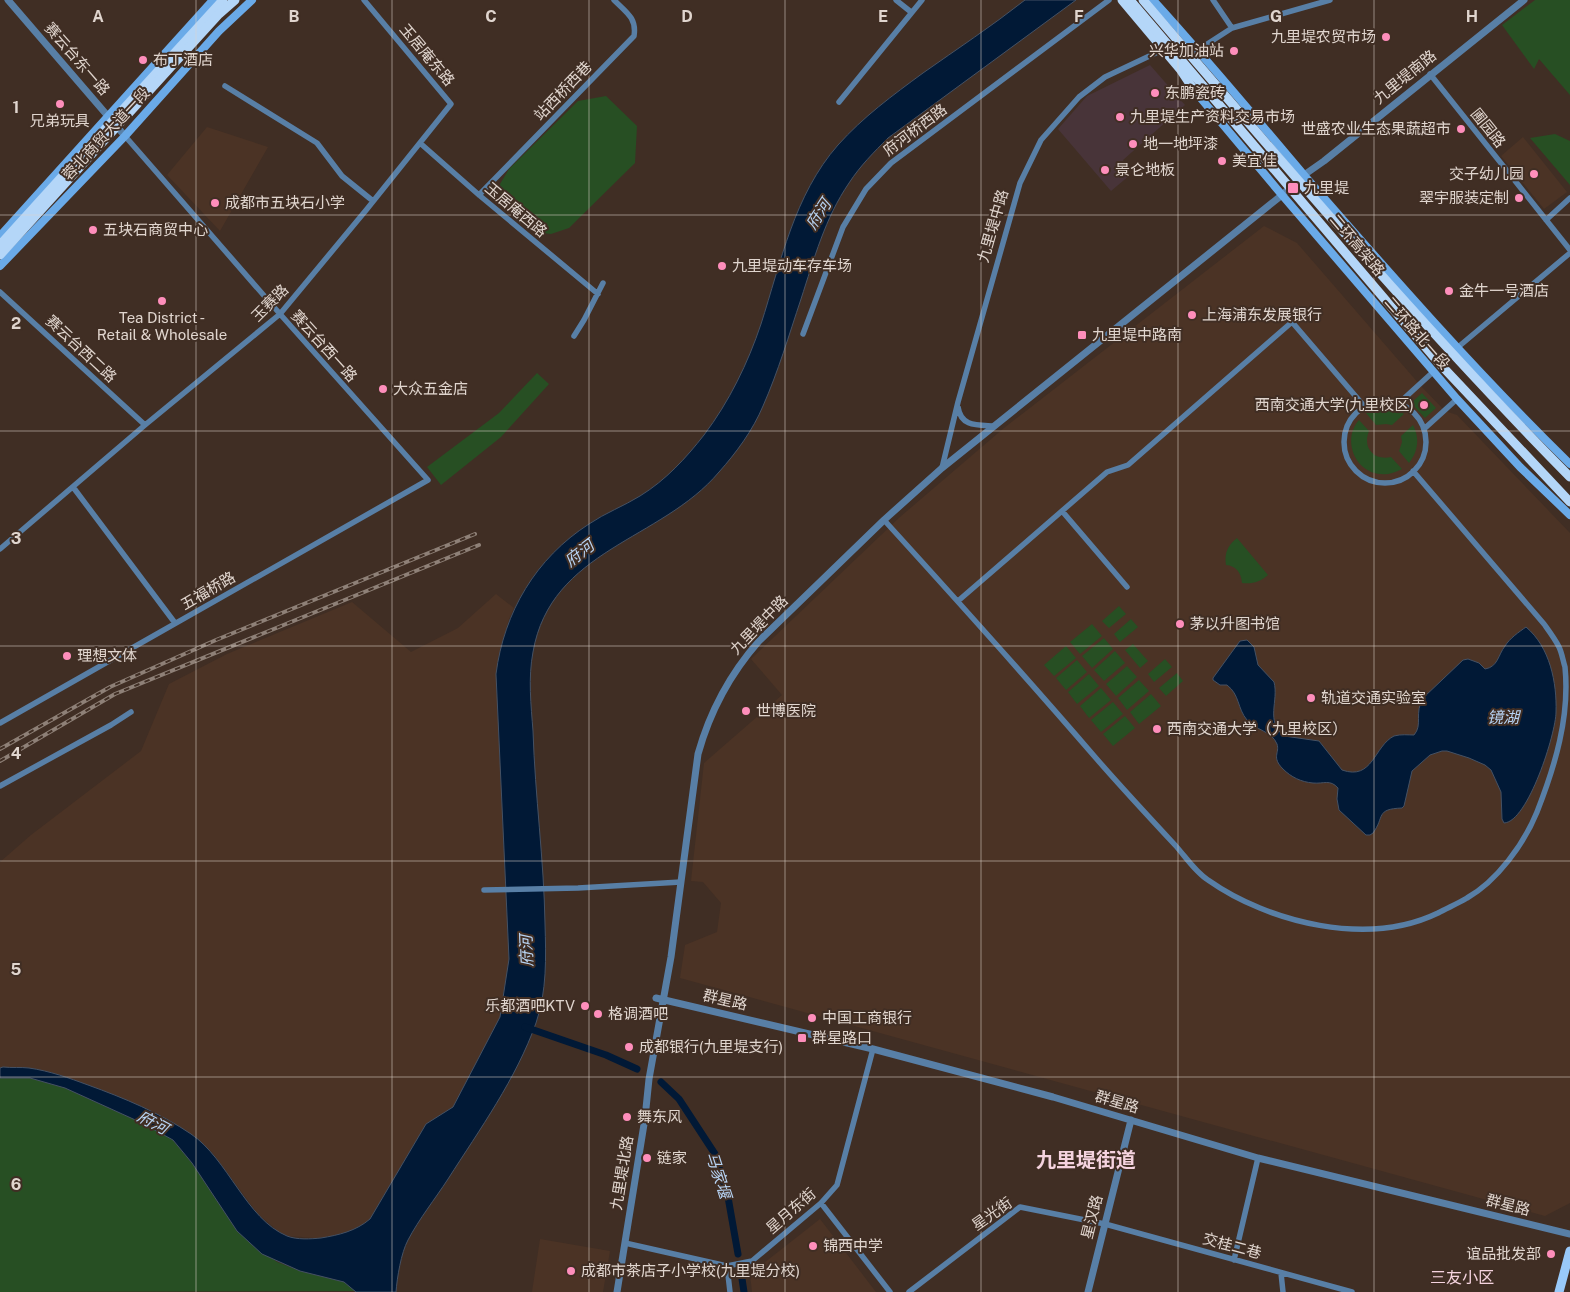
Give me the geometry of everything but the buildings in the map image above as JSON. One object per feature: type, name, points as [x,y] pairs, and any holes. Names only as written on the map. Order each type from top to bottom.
[{"type":"highway","name":"蓉北商贸大道一段","points":[[113,116],[223,0]]},
{"type":"highway","name":"蓉北商贸大道一段","points":[[0,255],[219,14],[235,0]]},
{"type":"highway","points":[[1122,0],[1180,69],[1196,93]]},
{"type":"highway","name":"二环高架路","points":[[1130,0],[1440,364],[1570,502]]},
{"type":"highway","name":"二环高架路","points":[[1143,0],[1304,188],[1458,360],[1570,477]]},
{"type":"highway","points":[[0,245],[113,116]]},
{"type":"main road","name":"蓉北商贸大道一段","points":[[0,236],[113,116],[212,0]]},
{"type":"main road","name":"蓉北商贸大道一段","points":[[0,266],[125,136],[219,31],[252,0]]},
{"type":"main road","name":"二环路北一段","points":[[1116,0],[1433,372],[1520,466],[1570,515]]},
{"type":"main road","name":"二环路北一段","points":[[1153,0],[1456,348],[1570,464]]},
{"type":"main road","points":[[1559,1292],[1570,1251]]},
{"type":"street","name":"赛云台东一路","points":[[8,0],[113,116],[125,136]]},
{"type":"street","name":"玉居庵东路","points":[[364,0],[451,104]]},
{"type":"street","name":"站西桥西巷","points":[[479,195],[634,36],[636,26],[631,17],[614,0]]},
{"type":"street","points":[[896,0],[911,12]]},
{"type":"street","points":[[839,102],[922,0]]},
{"type":"street","name":"府河桥西路","points":[[803,334],[843,227],[866,189],[891,163],[1109,0]]},
{"type":"street","points":[[1213,0],[1232,28]]},
{"type":"street","points":[[1198,50],[1232,28],[1330,0]]},
{"type":"street","name":"九里堤南路","points":[[1304,174],[1324,161],[1524,0]]},
{"type":"street","name":"九里堤中路","points":[[942,468],[958,402],[1020,183],[1041,140],[1079,98],[1105,77],[1160,51]]},
{"type":"street","name":"圃园路","points":[[1430,74],[1570,252]]},
{"type":"street","points":[[225,86],[317,143],[342,176],[373,201]]},
{"type":"street","name":"玉赛路","points":[[0,549],[145,425],[280,314],[451,104]]},
{"type":"street","name":"赛云台西一路","points":[[125,136],[428,480]]},
{"type":"street","name":"玉居庵西路","points":[[420,142],[479,195],[598,294]]},
{"type":"street","name":"九里堤中路","points":[[660,999],[681,882],[698,754],[706,728],[724,690],[744,659],[759,641],[884,520],[942,468],[1282,195],[1304,174]]},
{"type":"street","points":[[1546,220],[1570,198]]},
{"type":"street","points":[[1456,348],[1570,252]]},
{"type":"street","points":[[574,336],[603,283]]},
{"type":"street","name":"赛云台西二路","points":[[0,292],[145,425]]},
{"type":"street","points":[[958,601],[1107,472],[1128,465],[1292,322],[1364,406]]},
{"type":"street","points":[[1399,403],[1433,372]]},
{"type":"street","points":[[1424,429],[1457,399]]},
{"type":"street","points":[[1378,400],[1391,400],[1399,403],[1415,413],[1424,429],[1426,439],[1425,453],[1419,466],[1408,476],[1395,482],[1381,483],[1367,479],[1355,471],[1343,448],[1343,435],[1347,423],[1355,412],[1378,400]]},
{"type":"street","points":[[958,402],[959,415],[964,421],[976,425],[994,426]]},
{"type":"street","points":[[884,520],[1204,878],[1232,896],[1259,908],[1296,919],[1339,928],[1369,929],[1399,925],[1426,918],[1466,899],[1503,867],[1529,831],[1562,746],[1568,714],[1568,682],[1560,648],[1544,624],[1413,471]]},
{"type":"street","name":"五福桥路","points":[[0,723],[428,480]]},
{"type":"street","points":[[73,487],[176,623]]},
{"type":"street","points":[[1062,512],[1127,587]]},
{"type":"street","points":[[0,786],[131,712]]},
{"type":"street","points":[[485,890],[561,889],[681,882]]},
{"type":"street","name":"群星路","points":[[660,999],[873,1049],[1053,1097],[1258,1158],[1570,1234]]},
{"type":"street","name":"九里堤北路","points":[[617,1292],[645,1118],[660,999]]},
{"type":"street","name":"星月东街","points":[[625,1243],[727,1266],[752,1261],[821,1203],[837,1185],[873,1049]]},
{"type":"street","name":"星汉路","points":[[1088,1292],[1130,1120]]},
{"type":"street","points":[[1234,1260],[1258,1158]]},
{"type":"street","points":[[821,1203],[890,1292]]},
{"type":"street","name":"星光街","points":[[908,1292],[1020,1207],[1105,1224]]},
{"type":"street","name":"交桂二巷","points":[[1105,1224],[1352,1292]]},
{"type":"street","points":[[727,1266],[730,1292]]},
{"type":"street","points":[[1281,1273],[1283,1292]]},
{"type":"shaded area","name":"九里堤生产资料交易市场","points":[[1150,65],[1185,105],[1123,160],[1130,175],[1111,191],[1058,129],[1087,96]]},
{"type":"shaded area","name":"成都市五块石小学","points":[[207,127],[268,147],[220,231],[167,175]]},
{"type":"shaded area","name":"交子幼儿园","points":[[1523,137],[1567,192],[1544,209],[1501,156]]},
{"type":"shaded area","name":"西南交通大学（九里校区）","points":[[1264,226],[1297,243],[1420,385],[1445,411],[1457,415],[1570,533],[1570,1203],[1545,1216],[680,978],[685,945],[717,932],[721,903],[703,882],[691,881],[704,763],[782,695],[751,659],[900,517],[1004,428]]},
{"type":"shaded area","points":[[496,594],[514,608],[499,653],[496,674],[509,959],[500,1017],[453,1108],[426,1124],[370,1219],[362,1226],[334,1236],[315,1238],[288,1236],[278,1231],[258,1214],[212,1152],[192,1135],[160,1116],[115,1095],[60,1075],[30,1068],[0,1068],[0,862],[31,835],[141,751],[169,684],[227,654],[352,602],[411,652],[458,628]]},
{"type":"shaded area","name":"锦西中学","points":[[820,1219],[876,1292],[752,1292],[750,1274]]},
{"type":"shaded area","name":"成都市茶店子小学校(九里堤分校)","points":[[540,1239],[610,1251],[603,1292],[532,1292]]},
{"type":"green space","points":[[1535,0],[1570,0],[1570,95],[1539,59],[1534,69],[1502,25]]},
{"type":"green space","points":[[606,96],[637,126],[635,163],[569,228],[551,234],[533,232],[502,205],[500,184],[509,169],[578,101]]},
{"type":"green space","points":[[1555,134],[1570,141],[1570,185],[1530,138]]},
{"type":"green space","points":[[537,373],[549,384],[501,437],[441,485],[427,467],[499,413]]},
{"type":"green space","points":[[1422,393],[1436,408],[1425,418],[1411,403]]},
{"type":"green space","points":[[1382,407],[1394,408],[1404,414],[1392,425],[1376,425],[1366,413]]},
{"type":"green space","points":[[1359,420],[1369,431],[1367,443],[1371,452],[1379,457],[1391,457],[1402,469],[1381,474],[1372,472],[1358,461],[1351,445],[1351,436]]},
{"type":"green space","points":[[1413,425],[1417,435],[1417,445],[1409,463],[1399,451],[1402,442],[1401,436]]},
{"type":"green space","points":[[1237,538],[1268,575],[1259,581],[1242,583],[1237,570],[1226,565],[1227,550]]},
{"type":"green space","points":[[1119,606],[1126,614],[1109,628],[1102,621]]},
{"type":"green space","points":[[1131,619],[1138,627],[1120,642],[1114,634]]},
{"type":"green space","points":[[1092,624],[1102,636],[1080,654],[1070,642]]},
{"type":"green space","points":[[1104,638],[1113,649],[1092,668],[1082,656]]},
{"type":"green space","points":[[1133,644],[1148,661],[1140,668],[1125,650]]},
{"type":"green space","points":[[1066,646],[1076,658],[1054,676],[1044,665]]},
{"type":"green space","points":[[1115,651],[1125,663],[1104,681],[1094,670]]},
{"type":"green space","points":[[1165,659],[1172,667],[1154,682],[1148,674]]},
{"type":"green space","points":[[1077,660],[1087,672],[1066,690],[1056,678]]},
{"type":"green space","points":[[1127,666],[1137,677],[1116,696],[1106,684]]},
{"type":"green space","points":[[1177,673],[1183,681],[1166,696],[1159,688]]},
{"type":"green space","points":[[1089,674],[1099,686],[1077,704],[1068,692]]},
{"type":"green space","points":[[1139,680],[1149,691],[1127,710],[1118,698]]},
{"type":"green space","points":[[1101,688],[1111,700],[1089,718],[1080,706]]},
{"type":"green space","points":[[1151,694],[1161,706],[1139,724],[1130,712]]},
{"type":"green space","points":[[1113,702],[1123,714],[1101,732],[1091,720]]},
{"type":"green space","points":[[1125,716],[1135,728],[1113,746],[1103,734]]},
{"type":"green space","points":[[0,1078],[30,1078],[65,1088],[142,1123],[173,1140],[192,1163],[237,1231],[277,1262],[300,1271],[344,1282],[356,1291],[0,1292]]},
{"type":"water","name":"府河","points":[[1025,0],[1076,0],[888,138],[862,165],[833,210],[816,254],[774,380],[759,415],[744,441],[719,472],[695,495],[668,515],[611,549],[584,568],[562,590],[544,618],[533,652],[530,682],[543,876],[545,936],[545,974],[540,1011],[528,1044],[508,1084],[408,1240],[401,1258],[396,1292],[356,1292],[344,1282],[300,1271],[262,1254],[237,1231],[192,1163],[173,1140],[142,1123],[65,1088],[30,1078],[0,1078],[0,1068],[3,1067],[29,1068],[44,1071],[67,1077],[115,1095],[167,1119],[191,1134],[204,1145],[216,1158],[248,1203],[273,1228],[287,1236],[304,1239],[328,1237],[353,1229],[370,1219],[426,1124],[453,1107],[500,1017],[509,959],[496,674],[506,629],[515,608],[538,570],[553,553],[589,524],[634,500],[667,476],[697,444],[713,422],[730,396],[750,353],[790,230],[800,207],[810,185],[838,145],[890,98]]},
{"type":"water","name":"镜湖","points":[[1526,627],[1541,645],[1550,666],[1555,689],[1555,723],[1546,756],[1531,793],[1513,819],[1504,823],[1502,819],[1501,792],[1491,770],[1485,765],[1469,758],[1442,751],[1430,755],[1412,771],[1404,806],[1384,812],[1373,833],[1366,835],[1339,810],[1338,788],[1329,783],[1304,782],[1286,772],[1277,761],[1278,747],[1275,740],[1247,720],[1241,711],[1234,693],[1227,685],[1220,685],[1213,680],[1240,641],[1247,640],[1254,647],[1258,665],[1274,682],[1274,717],[1278,730],[1284,736],[1319,741],[1342,770],[1360,771],[1367,767],[1387,741],[1394,736],[1414,735],[1418,727],[1420,703],[1423,698],[1463,660],[1468,659],[1479,663],[1485,669],[1493,666],[1509,640]]},
{"type":"waterway","name":"马家堰","points":[[525,1027],[606,1055],[637,1069]]},
{"type":"waterway","name":"马家堰","points":[[661,1082],[679,1099],[715,1154],[728,1197],[738,1254]]},
{"type":"waterway","name":"马家堰","points":[[741,1272],[744,1292]]},
{"type":"railway","points":[[0,749],[110,687],[216,640],[475,534]]},
{"type":"railway","points":[[0,761],[115,694],[479,545]]},
{"type":"place","name":"九里堤农贸市场","points":[[1386,37]]},
{"type":"place","name":"兴华加油站","points":[[1234,51]]},
{"type":"place","name":"布丁酒店","points":[[143,60]]},
{"type":"place","name":"东鹏瓷砖","points":[[1155,93]]},
{"type":"place","name":"兄弟玩具","points":[[60,104]]},
{"type":"place","name":"九里堤生产资料交易市场","points":[[1120,117]]},
{"type":"place","name":"世盛农业生态果蔬超市","points":[[1461,129]]},
{"type":"place","name":"地一地坪漆","points":[[1133,144]]},
{"type":"place","name":"美宜佳","points":[[1222,161]]},
{"type":"place","name":"景仑地板","points":[[1105,170]]},
{"type":"place","name":"交子幼儿园","points":[[1534,174]]},
{"type":"place","name":"九里堤","points":[[1293,188]]},
{"type":"place","name":"翠宇服装定制","points":[[1519,198]]},
{"type":"place","name":"成都市五块石小学","points":[[215,203]]},
{"type":"place","name":"五块石商贸中心","points":[[93,230]]},
{"type":"place","name":"九里堤动车存车场","points":[[722,266]]},
{"type":"place","name":"金牛一号酒店","points":[[1449,291]]},
{"type":"place","name":"Tea District - Retail & Wholesale","points":[[162,301]]},
{"type":"place","name":"上海浦东发展银行","points":[[1192,315]]},
{"type":"place","name":"九里堤中路南","points":[[1082,335]]},
{"type":"place","name":"大众五金店","points":[[383,389]]},
{"type":"place","name":"西南交通大学(九里校区)","points":[[1424,405]]},
{"type":"place","name":"茅以升图书馆","points":[[1180,624]]},
{"type":"place","name":"理想文体","points":[[67,656]]},
{"type":"place","name":"轨道交通实验室","points":[[1311,698]]},
{"type":"place","name":"世博医院","points":[[746,711]]},
{"type":"place","name":"西南交通大学（九里校区）","points":[[1157,729]]},
{"type":"place","name":"乐都酒吧KTV","points":[[585,1006]]},
{"type":"place","name":"格调酒吧","points":[[598,1014]]},
{"type":"place","name":"中国工商银行","points":[[812,1018]]},
{"type":"place","name":"群星路口","points":[[802,1038]]},
{"type":"place","name":"成都银行(九里堤支行)","points":[[629,1047]]},
{"type":"place","name":"舞东风","points":[[627,1117]]},
{"type":"place","name":"链家","points":[[647,1158]]},
{"type":"place","name":"锦西中学","points":[[813,1246]]},
{"type":"place","name":"谊品批发部","points":[[1551,1254]]},
{"type":"place","name":"成都市茶店子小学校(九里堤分校)","points":[[571,1271]]},
{"type":"district","name":"九里堤街道","points":[[1086,1160]]},
{"type":"district","name":"三友小区","points":[[1462,1277]]}]
